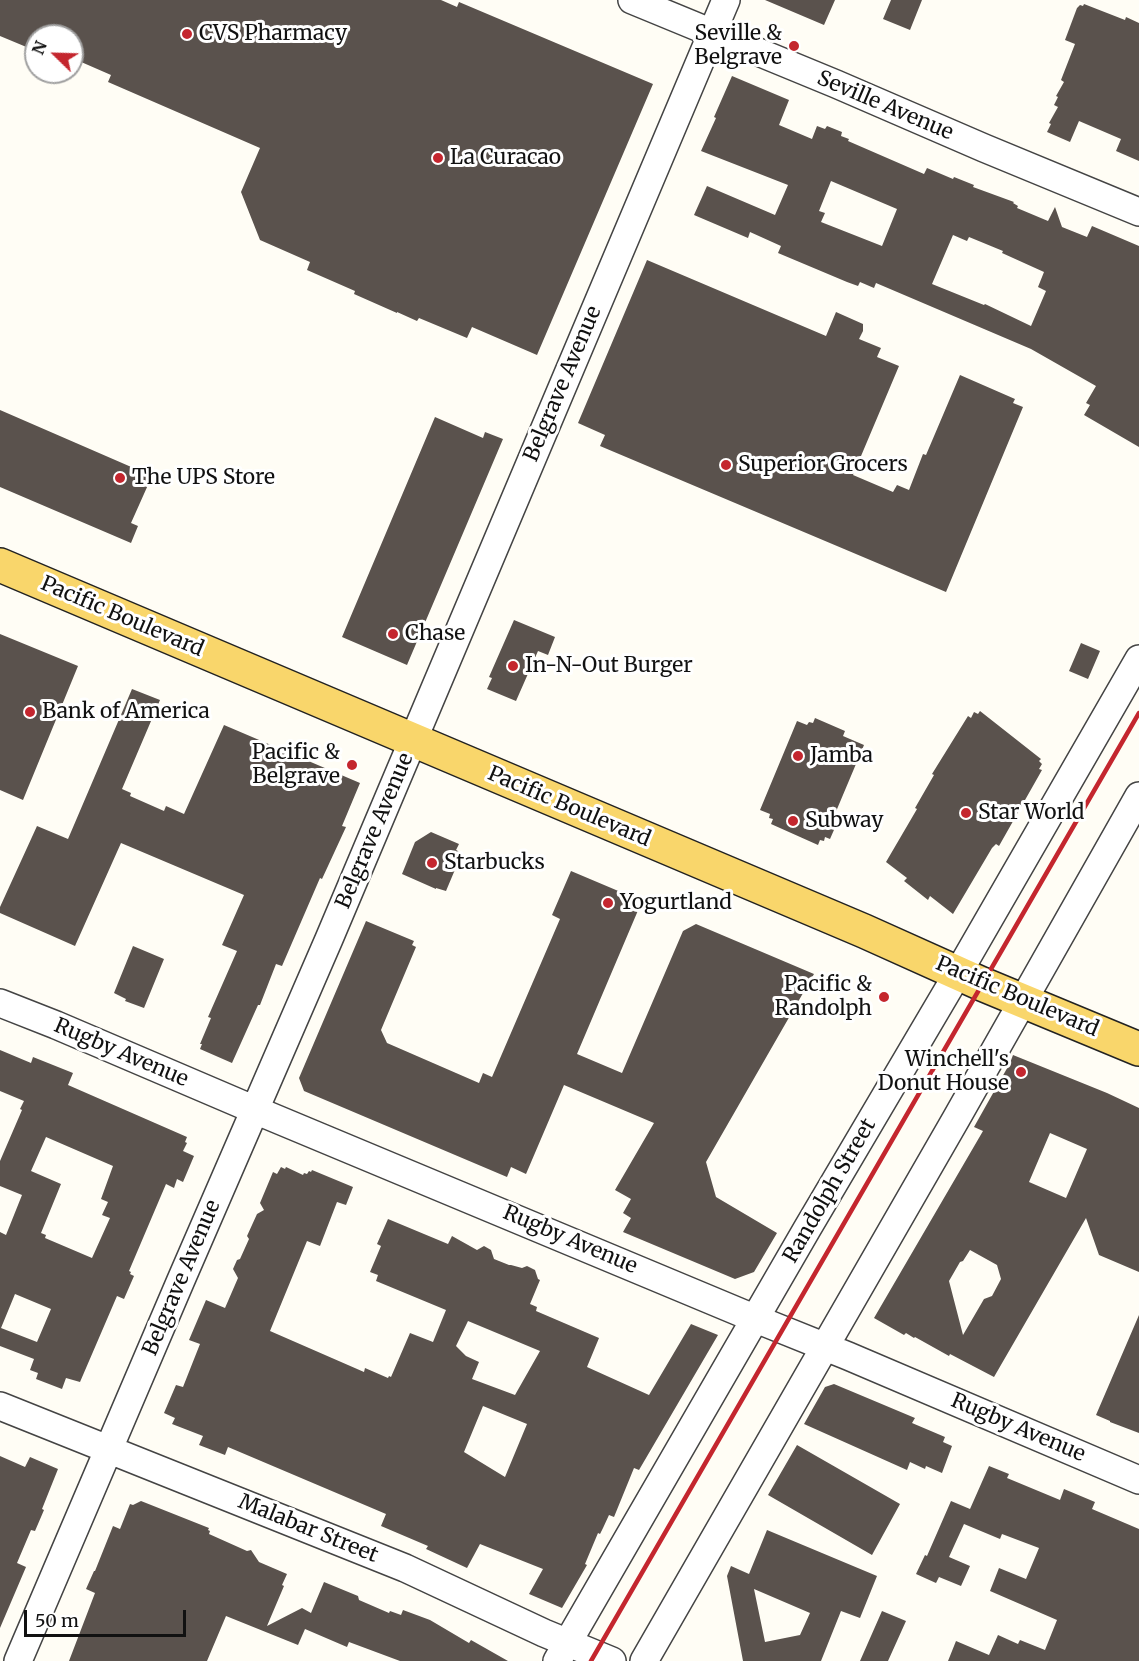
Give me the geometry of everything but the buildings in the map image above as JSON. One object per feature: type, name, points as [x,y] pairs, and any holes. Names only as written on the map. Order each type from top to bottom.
[{"type":"main road","name":"Pacific Boulevard","points":[[0,565],[1139,1049]]},
{"type":"street","name":"Seville Avenue","points":[[632,0],[1139,212]]},
{"type":"street","name":"Belgrave Avenue","points":[[18,1661],[329,939],[726,0]]},
{"type":"street","name":"Randolph Street","points":[[562,1652],[1139,659]]},
{"type":"street","points":[[644,1661],[1139,796]]},
{"type":"street","name":"Rugby Avenue","points":[[0,1003],[824,1346],[1139,1480]]},
{"type":"street","name":"Malabar Street","points":[[0,1406],[405,1568],[533,1628],[562,1652],[612,1661]]},
{"type":"railway","points":[[591,1661],[1139,713]]},
{"type":"place","name":"CVS Pharmacy","points":[[187,34]]},
{"type":"place","name":"Seville & Belgrave","points":[[794,46]]},
{"type":"place","name":"La Curacao","points":[[438,158]]},
{"type":"place","name":"Superior Grocers","points":[[726,465]]},
{"type":"place","name":"The UPS Store","points":[[120,478]]},
{"type":"place","name":"Chase","points":[[393,634]]},
{"type":"place","name":"In-N-Out Burger","points":[[513,666]]},
{"type":"place","name":"Bank of America","points":[[30,712]]},
{"type":"place","name":"Jamba","points":[[798,756]]},
{"type":"place","name":"Pacific & Belgrave","points":[[352,765]]},
{"type":"place","name":"Star World","points":[[966,813]]},
{"type":"place","name":"Subway","points":[[793,821]]},
{"type":"place","name":"Starbucks","points":[[432,863]]},
{"type":"place","name":"Yogurtland","points":[[608,903]]},
{"type":"place","name":"Pacific & Randolph","points":[[884,997]]},
{"type":"place","name":"Winchell's Donut House","points":[[1021,1072]]}]
